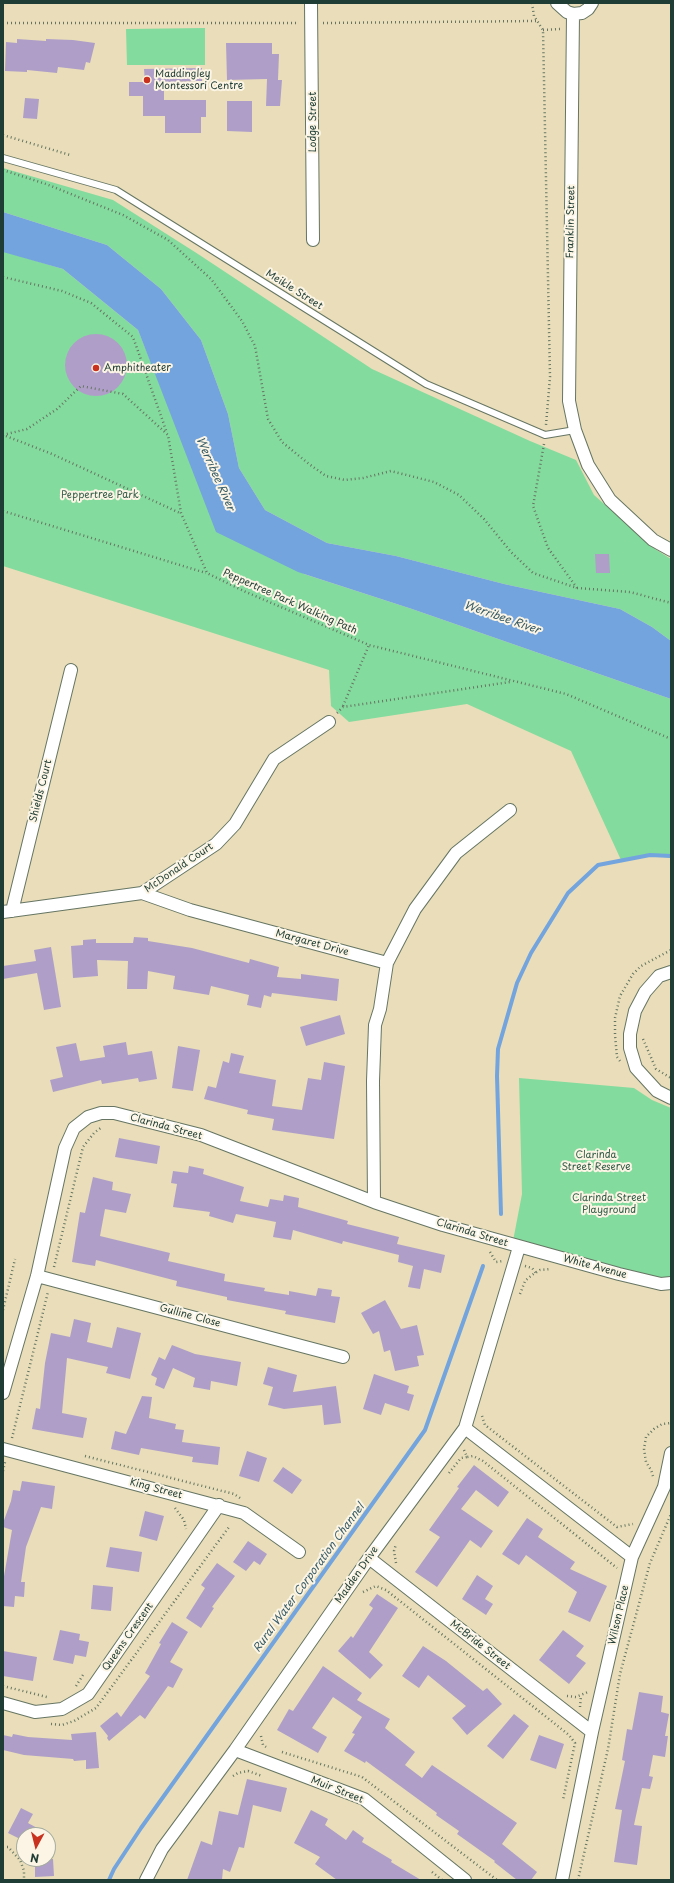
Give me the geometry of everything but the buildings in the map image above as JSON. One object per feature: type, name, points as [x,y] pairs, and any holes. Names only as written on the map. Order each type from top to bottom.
[{"type":"street","name":"Lodge Street","points":[[312,3],[313,240]]},
{"type":"street","points":[[557,3],[567,12],[574,14],[582,13],[588,9],[592,3]]},
{"type":"street","name":"Franklin Street","points":[[574,14],[569,401],[575,430],[588,465],[610,500],[652,540],[671,550]]},
{"type":"street","name":"Shields Court","points":[[7,911],[71,670]]},
{"type":"street","name":"McDonald Court","points":[[142,893],[216,844],[234,824],[274,759],[329,722]]},
{"type":"street","points":[[374,1202],[373,1081],[375,1025],[380,1009],[387,963],[415,909],[456,854],[510,810]]},
{"type":"street","name":"Margaret Drive","points":[[7,911],[142,893],[190,910],[387,963]]},
{"type":"street","points":[[671,972],[659,976],[645,992],[635,1011],[630,1034],[630,1048],[636,1068],[657,1091],[671,1098]]},
{"type":"street","name":"Clarinda Street","points":[[3,1393],[37,1276],[65,1148],[74,1128],[88,1117],[101,1113],[114,1113],[202,1135],[374,1202],[519,1248]]},
{"type":"street","name":"Madden Drive","points":[[146,1880],[162,1849],[235,1750],[369,1558],[468,1430],[519,1248]]},
{"type":"street","name":"White Avenue","points":[[519,1248],[661,1284],[671,1283]]},
{"type":"street","name":"Gulline Close","points":[[37,1276],[343,1357]]},
{"type":"street","points":[[468,1430],[632,1557]]},
{"type":"street","name":"King Street","points":[[6,1449],[244,1514],[299,1552]]},
{"type":"street","name":"Wilson Place","points":[[562,1880],[592,1732],[632,1557],[664,1488],[671,1453]]},
{"type":"street","name":"Queens Crescent","points":[[3,1703],[35,1712],[62,1709],[88,1694],[219,1506]]},
{"type":"street","name":"McBride Street","points":[[369,1558],[592,1732]]},
{"type":"street","name":"Muir Street","points":[[235,1750],[364,1799],[465,1880]]},
{"type":"lane","name":"Meikle Street","points":[[3,158],[116,190],[426,384],[544,435]]},
{"type":"lane","points":[[544,435],[575,430]]},
{"type":"path","points":[[532,3],[534,16],[543,30],[550,377],[544,435],[533,506],[548,548],[577,588]]},
{"type":"path","points":[[3,23],[536,21],[543,30]]},
{"type":"path","points":[[543,30],[574,28]]},
{"type":"path","points":[[3,135],[70,156]]},
{"type":"path","points":[[3,170],[46,184],[123,215],[168,240],[211,279],[242,321],[255,346],[268,419],[282,442],[308,464],[326,476],[345,480],[363,478],[391,471],[434,482],[458,495],[484,520],[532,574],[577,588],[630,592],[671,603]]},
{"type":"path","points":[[3,277],[62,291],[91,303],[133,337],[168,435],[180,513],[207,573]]},
{"type":"path","points":[[4,435],[27,429],[57,409],[81,386],[123,394],[168,435]]},
{"type":"path","points":[[4,435],[52,454],[180,513]]},
{"type":"path","name":"Peppertree Park Walking Path","points":[[3,511],[207,573],[246,592],[369,645],[566,694],[671,739]]},
{"type":"path","points":[[329,722],[343,707],[369,645]]},
{"type":"path","points":[[343,707],[513,681]]},
{"type":"path","points":[[642,1036],[656,1069],[671,1078]]},
{"type":"path","points":[[3,1471],[6,1449],[51,1280],[83,1147],[94,1133],[106,1125]]},
{"type":"path","points":[[487,1251],[492,1253],[496,1262],[505,1260],[532,1268],[536,1273]]},
{"type":"path","points":[[3,1310],[15,1259]]},
{"type":"path","points":[[519,1295],[525,1281],[536,1273],[548,1269],[554,1269]]},
{"type":"path","points":[[484,1409],[482,1416],[485,1425],[617,1527],[635,1522]]},
{"type":"path","points":[[466,1457],[462,1446],[468,1430],[477,1422],[483,1420]]},
{"type":"path","points":[[654,1480],[651,1470],[646,1462],[644,1449],[646,1437],[654,1428],[662,1424],[671,1423]]},
{"type":"path","points":[[446,1477],[461,1458],[473,1456],[483,1461],[618,1569]]},
{"type":"path","points":[[5,1462],[13,1464]]},
{"type":"path","points":[[171,1505],[184,1520],[187,1527],[186,1532]]},
{"type":"path","points":[[578,1880],[608,1749],[620,1674],[650,1563],[671,1514]]},
{"type":"path","points":[[397,1542],[394,1556],[396,1563],[400,1568]]},
{"type":"path","points":[[360,1596],[364,1590],[376,1586],[386,1590],[569,1734],[575,1743],[563,1804]]},
{"type":"path","points":[[71,1690],[75,1687],[84,1674]]},
{"type":"path","points":[[3,1686],[46,1697],[51,1696]]},
{"type":"path","points":[[560,1693],[576,1697],[588,1692],[590,1688]]},
{"type":"path","points":[[261,1734],[263,1746],[270,1749]]},
{"type":"path","points":[[278,1751],[362,1777],[497,1880]]},
{"type":"path","points":[[238,1773],[248,1771],[263,1776]]},
{"type":"path","points":[[3,1847],[8,1848],[20,1860],[24,1871],[24,1880]]},
{"type":"path","points":[[430,1870],[442,1880]]},
{"type":"green space","points":[[205,28],[205,65],[127,65],[126,29]]},
{"type":"green space","points":[[3,168],[113,200],[198,254],[372,369],[530,441],[576,460],[594,495],[655,549],[671,559],[671,641],[652,627],[620,609],[504,584],[396,556],[327,543],[265,510],[239,468],[228,414],[201,340],[161,289],[107,245],[3,212]]},
{"type":"green space","name":"Peppertree Park","points":[[3,251],[63,269],[138,330],[175,423],[304,574],[412,609],[671,699],[671,858],[650,855],[621,860],[571,751],[467,704],[349,722],[331,706],[329,670],[3,566]]},
{"type":"green space","name":"Clarinda Street Reserve","points":[[519,1078],[634,1088],[652,1100],[671,1108],[671,1277],[661,1280],[513,1241],[522,1194]]},
{"type":"water","name":"Werribee River","points":[[3,212],[107,245],[161,289],[201,340],[228,414],[239,468],[265,510],[327,543],[396,556],[504,584],[620,609],[652,627],[671,641],[671,699],[412,609],[298,572],[216,532],[138,330],[63,269],[3,252]]},
{"type":"waterway","name":"Rural Water Corporation Channel","points":[[501,1214],[497,1076],[498,1049],[517,983],[531,953],[568,893],[598,865],[650,855],[671,856]]},
{"type":"waterway","name":"Rural Water Corporation Channel","points":[[109,1880],[114,1869],[141,1828],[425,1430],[483,1266]]},
{"type":"place","name":"Maddingley Montessori Centre","points":[[147,80]]},
{"type":"place","name":"Amphitheater","points":[[96,368]]},
{"type":"park label","name":"Clarinda Street Playground","points":[[609,1204]]}]
